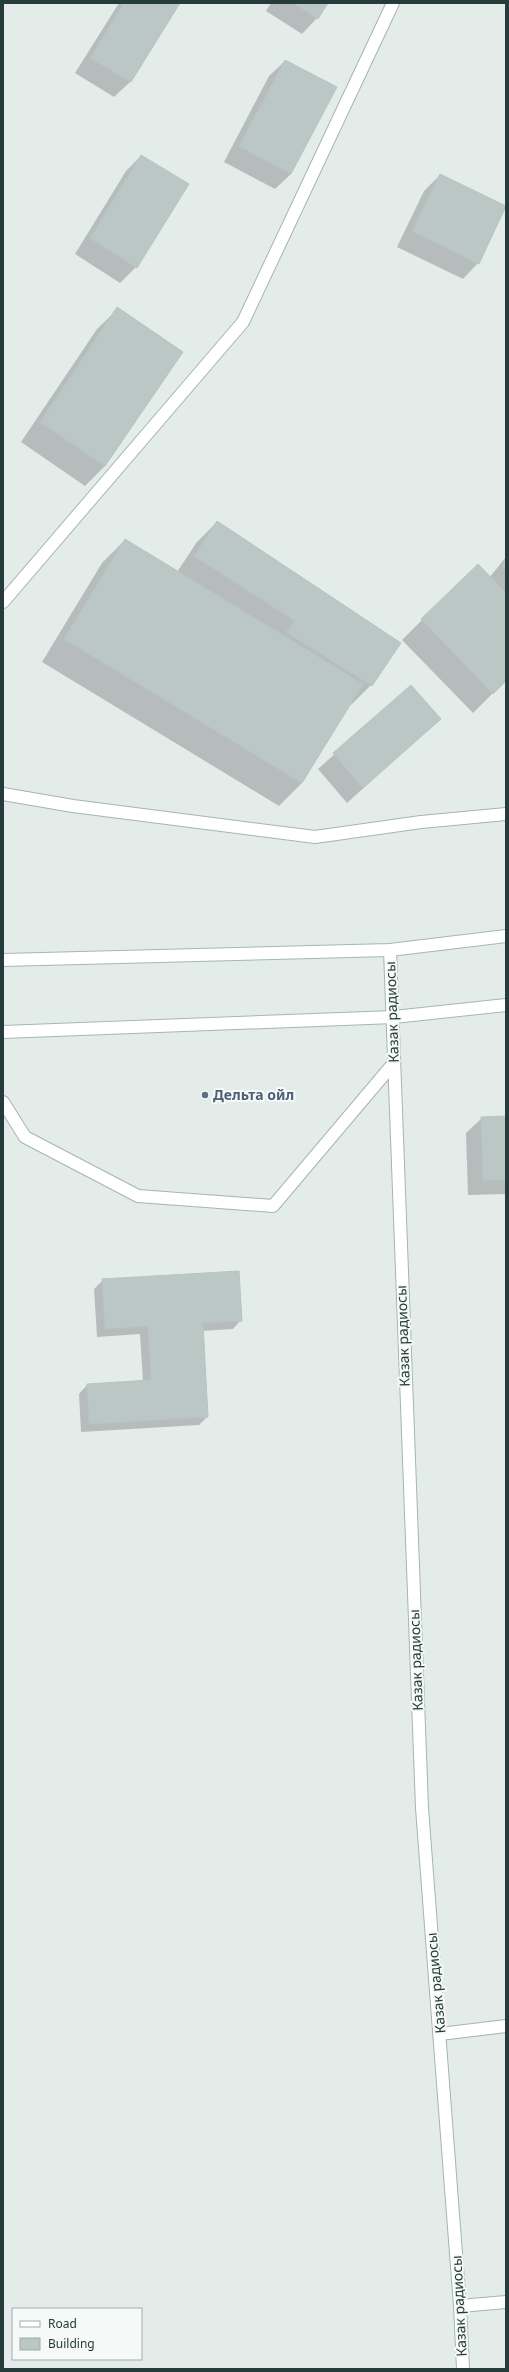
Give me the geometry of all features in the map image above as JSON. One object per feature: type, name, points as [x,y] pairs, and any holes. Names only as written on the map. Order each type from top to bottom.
[{"type":"street","points":[[3,602],[243,322],[393,3]]},
{"type":"street","points":[[3,794],[73,806],[315,837],[421,822],[506,814]]},
{"type":"street","points":[[3,960],[390,950],[506,936]]},
{"type":"street","name":"Казак радиосы","points":[[390,950],[394,1017],[393,1064],[420,1755],[460,2306],[463,2369]]},
{"type":"street","points":[[3,1032],[394,1017],[506,1005]]},
{"type":"street","points":[[3,1102],[25,1137],[138,1196],[273,1206],[393,1064]]},
{"type":"street","points":[[440,2034],[506,2026]]},
{"type":"street","points":[[460,2306],[506,2302]]},
{"type":"building","points":[[124,3],[180,3],[131,82],[90,58]]},
{"type":"building","points":[[293,3],[328,3],[318,19]]},
{"type":"building","points":[[285,60],[337,87],[291,174],[239,146]]},
{"type":"building","points":[[141,155],[189,184],[137,268],[90,238]]},
{"type":"building","points":[[440,174],[506,206],[479,264],[412,231]]},
{"type":"building","points":[[117,307],[183,352],[105,466],[40,422]]},
{"type":"building","points":[[217,521],[401,643],[372,686],[286,632],[295,621],[194,556]]},
{"type":"building","points":[[125,539],[363,684],[302,783],[64,639]]},
{"type":"building","points":[[506,560],[506,569],[502,566]]},
{"type":"building","points":[[478,564],[506,593],[506,681],[493,694],[421,619]]},
{"type":"building","points":[[411,685],[441,719],[363,788],[333,753]]},
{"type":"building","points":[[506,1116],[506,1180],[483,1180],[481,1117]]},
{"type":"building","points":[[239,1271],[242,1321],[203,1323],[208,1417],[89,1424],[87,1384],[151,1380],[148,1326],[105,1329],[102,1279]]},
{"type":"place","name":"Дельта ойл","points":[[205,1095]]}]
